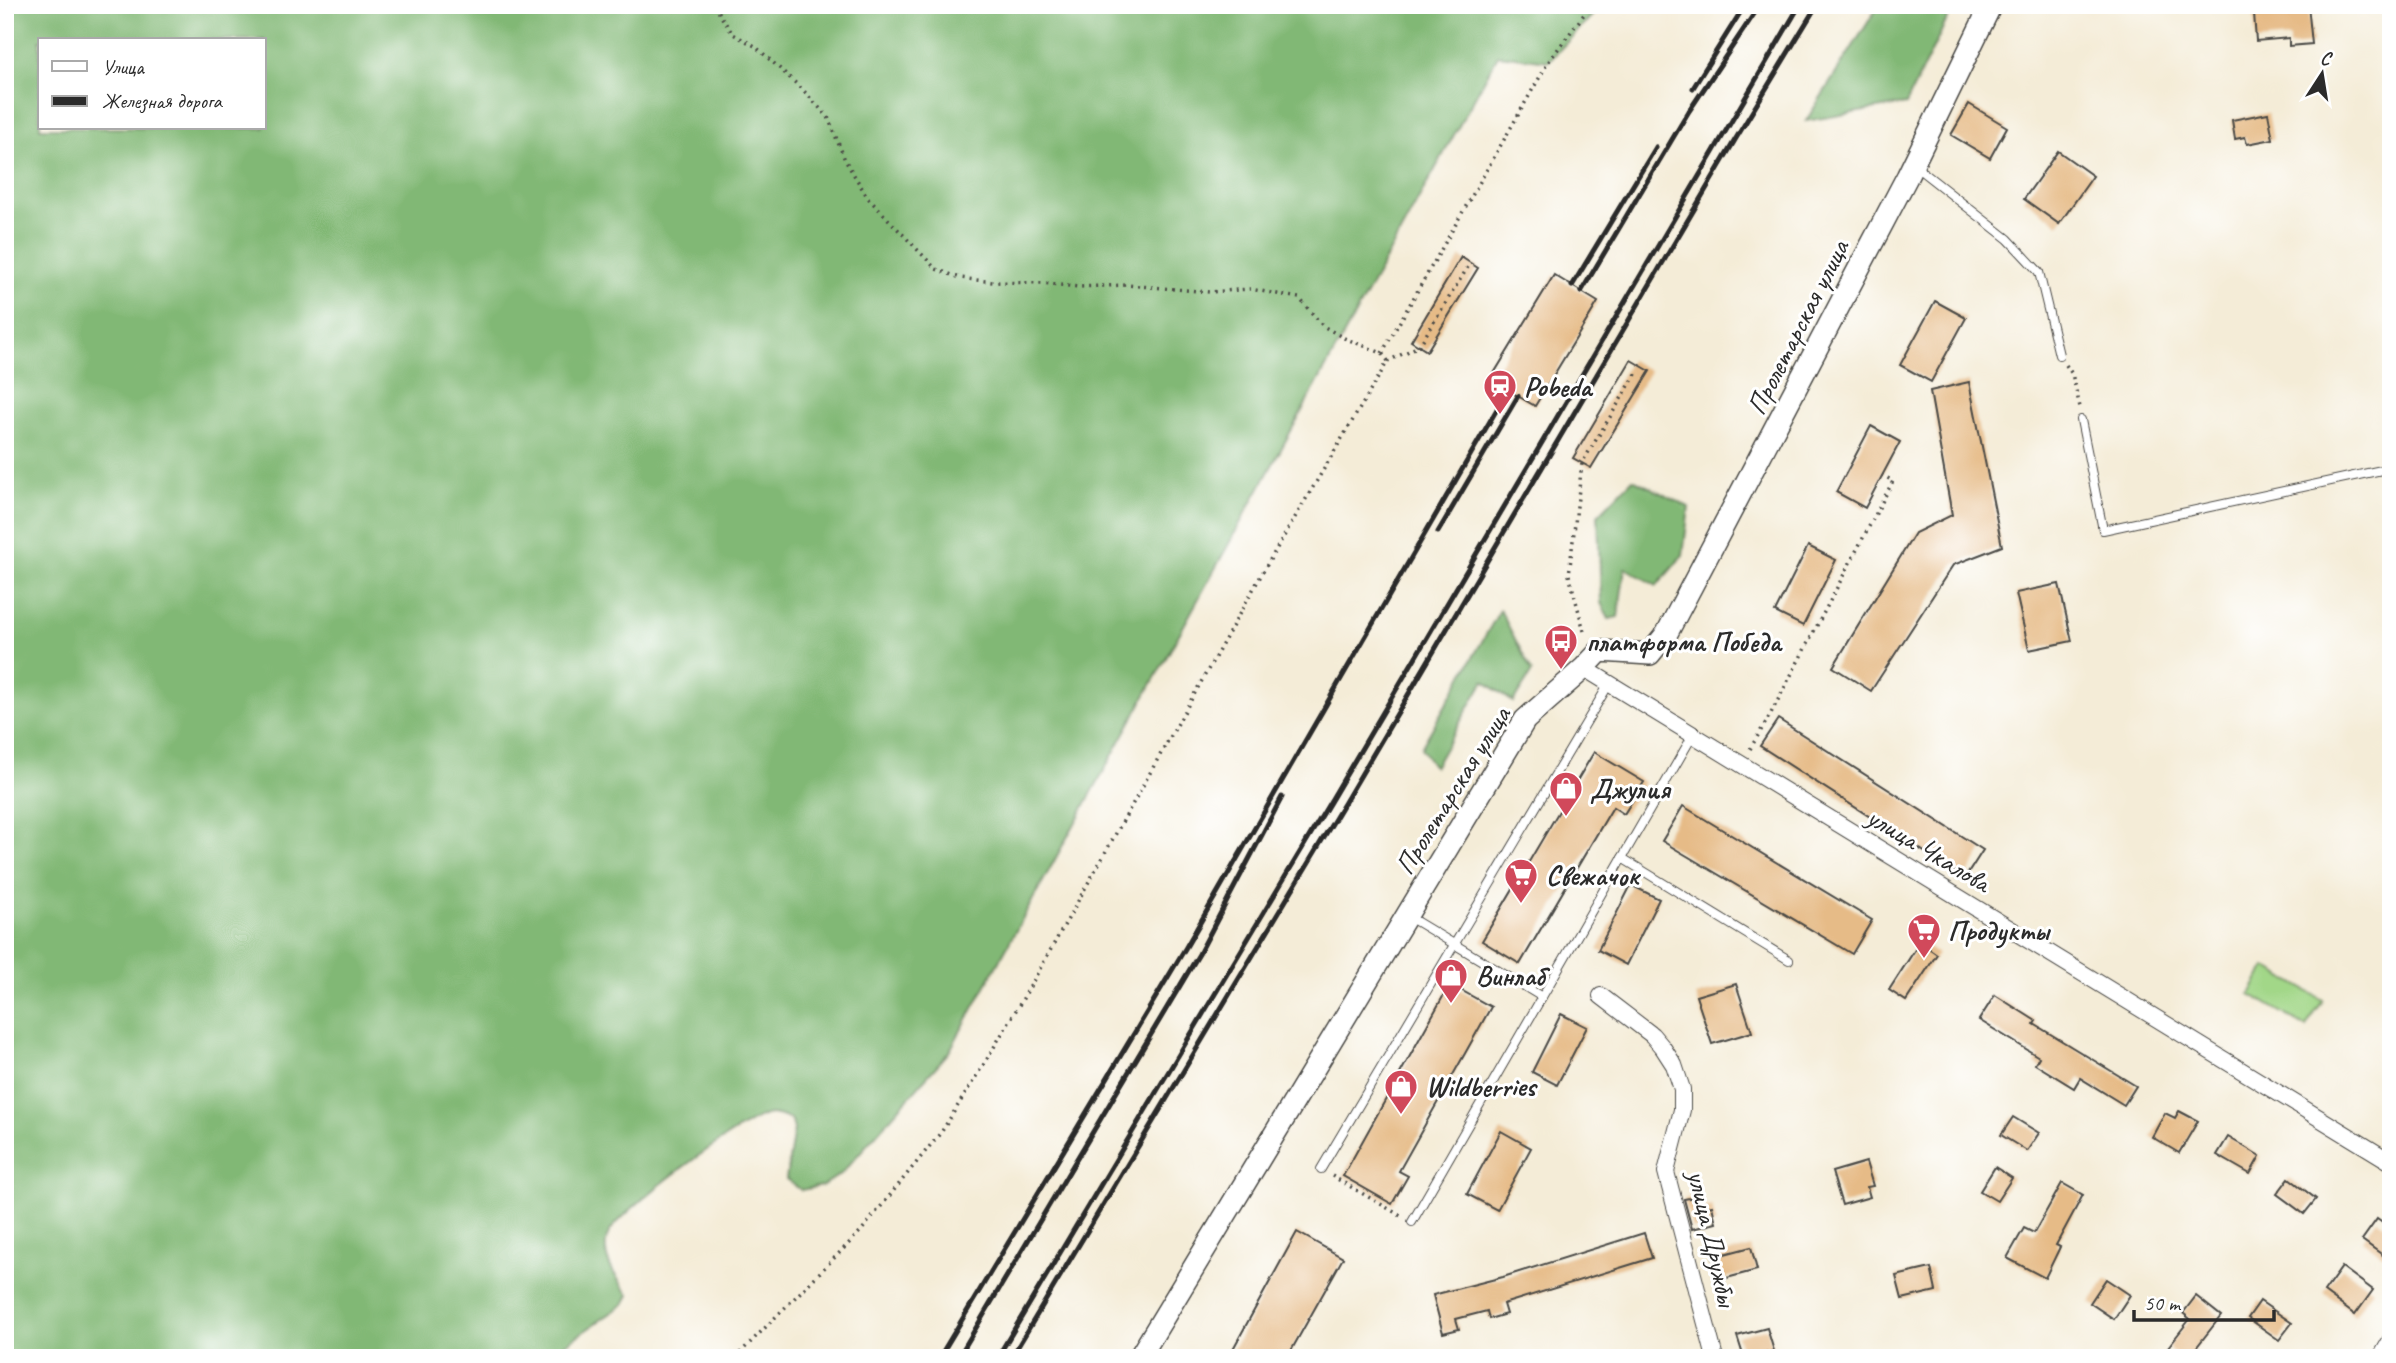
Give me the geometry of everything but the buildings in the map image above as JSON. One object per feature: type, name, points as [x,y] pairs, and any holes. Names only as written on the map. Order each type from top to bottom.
[{"type":"main road","points":[[1913,164],[1991,5]]},
{"type":"main road","name":"Пролетарская улица","points":[[1139,1358],[1525,720],[1600,651],[1650,654],[1667,634],[1913,164]]},
{"type":"street","name":"улица Чкалова","points":[[1584,668],[2391,1162]]},
{"type":"street","name":"улица Дружбы","points":[[1601,996],[1651,1035],[1663,1048],[1674,1065],[1682,1089],[1682,1110],[1666,1172],[1716,1358]]},
{"type":"lane","points":[[1913,164],[2008,239],[2039,272],[2059,355]]},
{"type":"lane","points":[[2081,420],[2102,530],[2391,468]]},
{"type":"lane","points":[[1321,1169],[1609,684]]},
{"type":"lane","points":[[1412,1222],[1693,736]]},
{"type":"lane","points":[[1622,858],[1789,960]]},
{"type":"lane","points":[[1407,916],[1542,997]]},
{"type":"lane","points":[[2376,1358],[2391,1332]]},
{"type":"path","points":[[716,5],[733,34],[755,46],[828,117],[845,160],[868,198],[936,269],[960,278],[993,282],[1079,287],[1127,285],[1210,292],[1250,289],[1299,298],[1323,326],[1344,338],[1382,353],[1388,360]]},
{"type":"path","points":[[1382,353],[1549,61],[1591,5]]},
{"type":"path","points":[[735,1358],[861,1231],[942,1131],[1001,1036],[1242,609],[1388,360],[1419,346],[1468,267]]},
{"type":"path","points":[[2059,355],[2073,374],[2081,420]]},
{"type":"path","points":[[1584,631],[1569,575],[1582,463],[1638,371]]},
{"type":"path","points":[[1740,764],[1769,717],[1893,481],[1882,475]]},
{"type":"path","points":[[1321,1169],[1412,1222]]},
{"type":"green space","points":[[5,5],[1602,5],[1549,61],[1498,55],[949,1052],[841,1174],[822,1186],[801,1190],[786,1179],[794,1129],[791,1119],[770,1114],[735,1131],[681,1168],[631,1209],[607,1237],[608,1261],[629,1295],[624,1304],[545,1358],[5,1358]]},
{"type":"green space","points":[[1879,5],[1954,5],[1906,104],[1806,121]]},
{"type":"green space","points":[[1633,479],[1689,507],[1683,555],[1657,586],[1625,568],[1618,617],[1609,619],[1601,603],[1598,515]]},
{"type":"green space","points":[[1500,610],[1532,672],[1513,702],[1484,681],[1434,767],[1421,748]]},
{"type":"green space","points":[[2266,967],[2323,1000],[2306,1027],[2250,994]]},
{"type":"railway","points":[[1693,88],[1745,5]]},
{"type":"railway","points":[[1581,292],[1689,111],[1760,5]]},
{"type":"railway","points":[[997,1358],[1333,797],[1800,5]]},
{"type":"railway","points":[[1011,1358],[1345,802],[1817,5]]},
{"type":"railway","points":[[1572,286],[1656,147]]},
{"type":"railway","points":[[939,1358],[1186,947],[1508,390]]},
{"type":"railway","points":[[1438,532],[1518,396]]},
{"type":"railway","points":[[958,1358],[1199,954],[1282,797]]},
{"type":"place","name":"Pobeda","points":[[1500,416]]},
{"type":"place","name":"платформа Победа","points":[[1561,671]]},
{"type":"place","name":"Джулия","points":[[1566,818]]},
{"type":"place","name":"Свежачок","points":[[1521,905]]},
{"type":"place","name":"Продукты","points":[[1924,960]]},
{"type":"place","name":"Винлаб","points":[[1451,1005]]},
{"type":"place","name":"Wildberries","points":[[1401,1116]]}]
